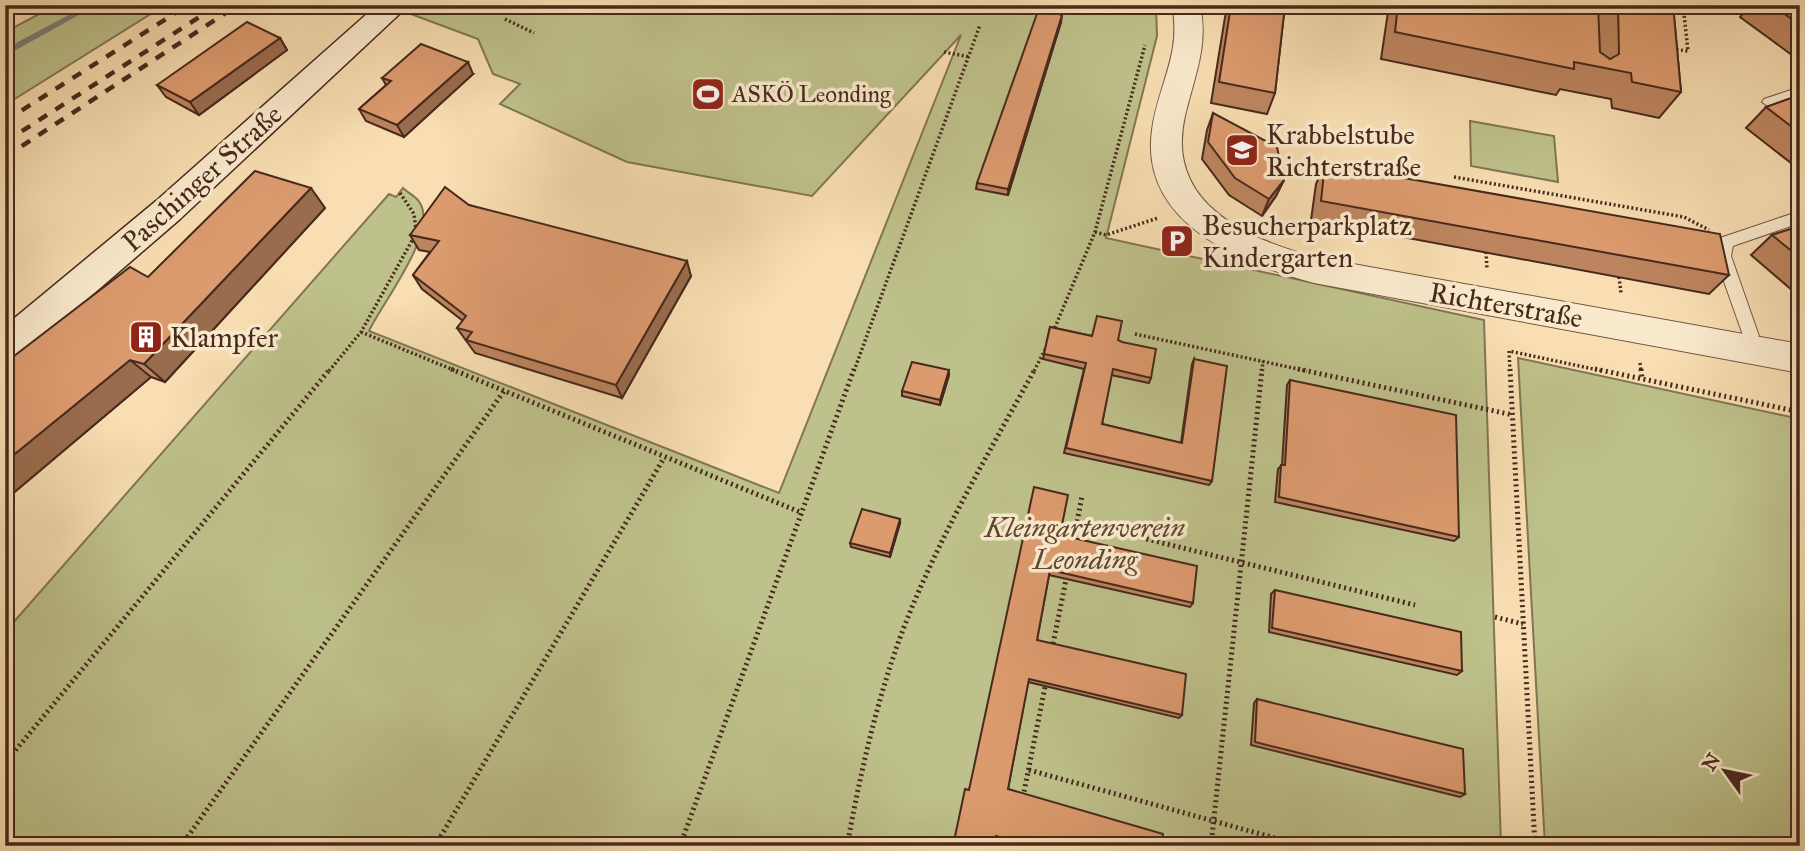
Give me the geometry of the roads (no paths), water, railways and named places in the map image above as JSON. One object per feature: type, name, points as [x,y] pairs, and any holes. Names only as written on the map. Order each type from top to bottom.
[{"type":"street","name":"Paschinger Straße","points":[[5,348],[168,210],[395,5]]},
{"type":"street","name":"Richterstraße","points":[[1186,5],[1192,26],[1192,45],[1171,113],[1164,151],[1169,173],[1189,206],[1232,240],[1282,263],[1314,270],[1800,359]]},
{"type":"lane","points":[[1769,102],[1800,92]]},
{"type":"lane","points":[[1751,336],[1723,256],[1726,242],[1800,217]]},
{"type":"waterway","points":[[5,53],[93,5]]},
{"type":"railway","points":[[5,121],[188,5]]},
{"type":"railway","points":[[5,142],[218,5]]},
{"type":"railway","points":[[5,157],[238,5]]},
{"type":"place","name":"ASKÖ Leonding","points":[[708,94]]},
{"type":"place","name":"Krabbelstube Richterstraße","points":[[1242,150]]},
{"type":"place","name":"Besucherparkplatz Kindergarten","points":[[1177,241]]},
{"type":"place","name":"Klampfer","points":[[146,337]]},
{"type":"park label","name":"Kleingartenverein Leonding","points":[[1085,543]]}]
